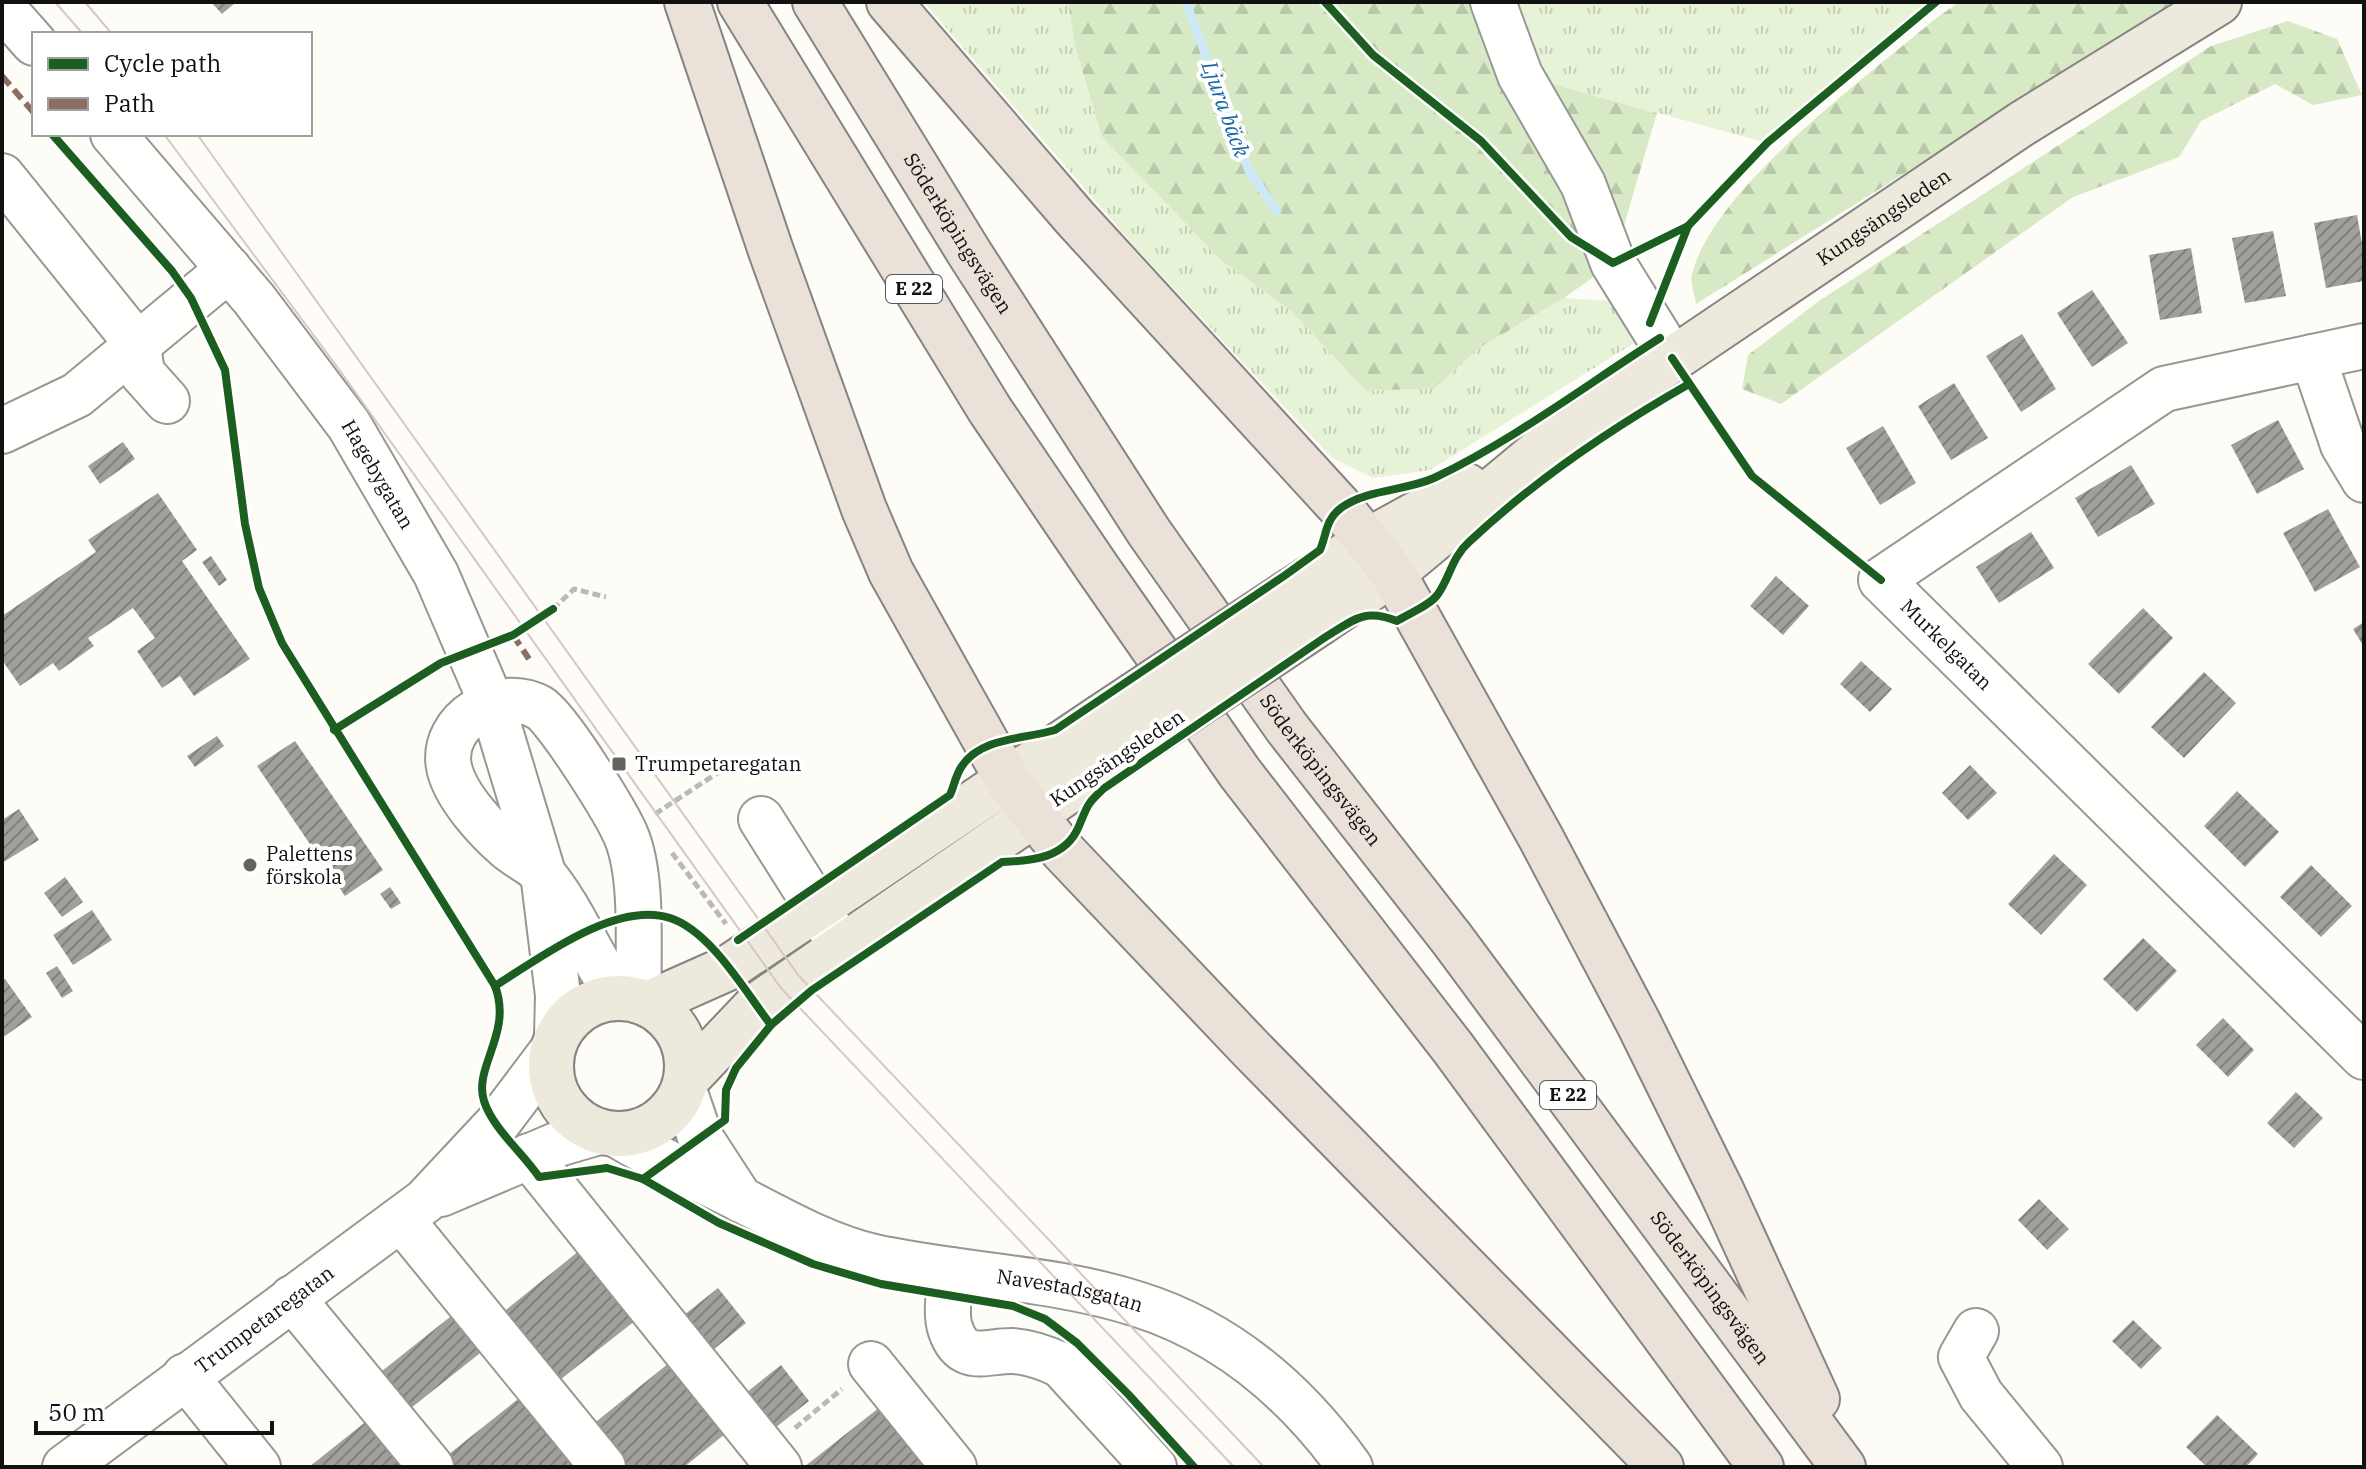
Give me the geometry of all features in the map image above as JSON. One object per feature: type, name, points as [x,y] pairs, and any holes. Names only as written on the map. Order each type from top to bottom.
[{"type":"highway","points":[[687,2],[771,251],[870,522],[891,572],[1021,798],[1062,850],[1273,1072],[1661,1467]]},
{"type":"highway","name":"E 22","points":[[740,2],[990,410],[1240,773],[1453,1048],[1761,1467]]},
{"type":"highway","name":"Söderköpingsvägen","points":[[815,2],[970,254],[1157,545],[1287,728],[1452,939],[1846,1467]]},
{"type":"highway","points":[[889,2],[1075,218],[1381,557],[1518,796],[1639,1024],[1722,1192],[1846,1467]]},
{"type":"main road","name":"Kungsängsleden","points":[[685,1085],[756,1006],[842,946],[1021,798],[2023,123],[2219,2]]},
{"type":"main road","name":"Kungsängsleden","points":[[635,1001],[717,974],[818,909],[1021,798]]},
{"type":"main road","points":[[635,1001],[676,1028],[685,1046],[685,1085],[667,1115],[652,1126],[608,1133],[567,1111],[555,1092],[550,1069],[555,1044],[567,1021],[590,1004],[635,1001]]},
{"type":"street","points":[[1493,2],[1520,75],[1583,184],[1613,263],[1672,358]]},
{"type":"street","points":[[2,7],[32,41]]},
{"type":"street","name":"Hagebygatan","points":[[115,136],[229,269],[349,425],[436,574],[492,704],[543,873],[558,995],[555,1044]]},
{"type":"street","points":[[2,176],[138,345],[142,373],[167,401]]},
{"type":"street","points":[[2,431],[77,395],[229,269]]},
{"type":"street","name":"Murkelgatan","points":[[2364,346],[2164,389],[1881,580],[2364,1057]]},
{"type":"street","points":[[2313,357],[2343,445],[2364,480]]},
{"type":"street","points":[[543,873],[508,848],[459,792],[449,766],[450,743],[461,721],[492,704],[518,701],[541,709],[615,813],[628,841],[633,866],[635,1001]]},
{"type":"street","points":[[761,819],[842,946]]},
{"type":"street","name":"Hagebygatan","points":[[543,873],[597,968],[635,1001]]},
{"type":"street","name":"Trumpetaregatan","points":[[75,1464],[185,1376],[413,1210],[497,1124],[555,1044]]},
{"type":"street","name":"Navestadsgatan","points":[[685,1085],[700,1137],[741,1200]]},
{"type":"street","name":"Trumpetaregatan","points":[[413,1210],[529,1156],[608,1133]]},
{"type":"street","name":"Navestadsgatan","points":[[608,1133],[800,1230],[871,1256],[1098,1294],[1139,1304],[1208,1333],[1267,1373],[1323,1430],[1350,1467]]},
{"type":"street","points":[[529,1156],[779,1467]]},
{"type":"street","points":[[413,1210],[603,1467]]},
{"type":"street","points":[[951,1270],[950,1327],[962,1346],[979,1356],[1011,1351],[1041,1356],[1061,1365],[1154,1467]]},
{"type":"street","points":[[292,1298],[431,1467]]},
{"type":"street","points":[[1976,1331],[1961,1357],[1981,1395],[2040,1467]]},
{"type":"street","points":[[871,1364],[954,1467]]},
{"type":"street","points":[[185,1376],[258,1467]]},
{"type":"path","points":[[553,609],[574,589],[606,597]]},
{"type":"path","points":[[644,822],[725,768]]},
{"type":"path","points":[[671,852],[729,928]]},
{"type":"green space","points":[[924,2],[1068,2],[1075,46],[1102,137],[1222,261],[1290,310],[1366,391],[1435,388],[1479,348],[1564,298],[1611,301],[1639,340],[1430,470],[1373,478],[1332,458],[1135,247]]},
{"type":"green space","points":[[1068,2],[1493,2],[1520,75],[1657,113],[1613,263],[1564,298],[1479,348],[1435,388],[1366,391],[1290,310],[1222,261],[1102,137],[1075,46]]},
{"type":"green space","points":[[1493,2],[1936,2],[1767,143],[1520,75]]},
{"type":"green space","points":[[1959,2],[2178,2],[1696,304],[1692,274],[1706,241],[1730,206],[1796,136],[1834,102]]},
{"type":"green space","points":[[2288,21],[2337,39],[2362,95],[2313,105],[2275,84],[2201,121],[2179,157],[2073,197],[1781,404],[1742,389],[1748,355],[1819,301],[2211,46]]},
{"type":"building","points":[[211,2],[236,2],[222,14]]},
{"type":"building","points":[[2357,215],[2364,255],[2364,281],[2326,288],[2314,223]]},
{"type":"building","points":[[2273,231],[2286,296],[2245,303],[2232,238]]},
{"type":"building","points":[[2191,248],[2202,313],[2160,320],[2149,255]]},
{"type":"building","points":[[2092,290],[2128,343],[2092,367],[2057,313]]},
{"type":"building","points":[[2022,334],[2056,389],[2021,412],[1986,356]]},
{"type":"building","points":[[1954,383],[1988,438],[1951,460],[1918,406]]},
{"type":"building","points":[[2278,420],[2304,469],[2257,494],[2231,445]]},
{"type":"building","points":[[1883,426],[1916,483],[1880,505],[1846,448]]},
{"type":"building","points":[[123,442],[135,459],[100,484],[88,466]]},
{"type":"building","points":[[2131,465],[2155,504],[2098,537],[2075,498]]},
{"type":"building","points":[[158,493],[197,550],[182,561],[250,659],[194,696],[180,676],[162,688],[137,651],[155,638],[133,608],[88,638],[94,646],[59,671],[53,663],[20,686],[2,660],[2,616],[96,552],[88,540]]},
{"type":"building","points":[[2328,509],[2360,567],[2315,592],[2283,533]]},
{"type":"building","points":[[2031,532],[2054,568],[1999,603],[1976,567]]},
{"type":"building","points":[[211,556],[227,580],[219,586],[202,562]]},
{"type":"building","points":[[1776,576],[1809,606],[1783,635],[1750,606]]},
{"type":"building","points":[[2143,608],[2173,638],[2119,694],[2088,664]]},
{"type":"building","points":[[2364,622],[2364,647],[2353,629]]},
{"type":"building","points":[[1861,661],[1892,689],[1870,712],[1840,684]]},
{"type":"building","points":[[2204,672],[2236,703],[2184,758],[2151,727]]},
{"type":"building","points":[[217,736],[224,746],[195,767],[187,756]]},
{"type":"building","points":[[295,741],[383,870],[345,896],[257,766]]},
{"type":"building","points":[[1970,765],[1997,793],[1968,820],[1942,793]]},
{"type":"building","points":[[2237,791],[2279,832],[2245,867],[2204,826]]},
{"type":"building","points":[[19,809],[39,840],[2,863],[2,820]]},
{"type":"building","points":[[2054,854],[2087,885],[2041,935],[2008,904]]},
{"type":"building","points":[[2311,865],[2352,906],[2321,937],[2280,897]]},
{"type":"building","points":[[65,877],[83,902],[62,917],[44,893]]},
{"type":"building","points":[[390,887],[401,903],[391,909],[380,894]]},
{"type":"building","points":[[92,910],[112,940],[73,965],[53,935]]},
{"type":"building","points":[[2143,938],[2177,971],[2137,1012],[2103,979]]},
{"type":"building","points":[[57,966],[73,991],[62,998],[46,973]]},
{"type":"building","points":[[5,979],[32,1017],[2,1038],[2,981]]},
{"type":"building","points":[[2223,1018],[2254,1050],[2228,1077],[2196,1045]]},
{"type":"building","points":[[2296,1092],[2323,1118],[2294,1148],[2267,1123]]},
{"type":"building","points":[[2039,1199],[2069,1229],[2047,1250],[2018,1220]]},
{"type":"building","points":[[585,1246],[641,1316],[551,1387],[496,1318]]},
{"type":"building","points":[[718,1288],[746,1323],[702,1359],[674,1323]]},
{"type":"building","points":[[460,1309],[489,1346],[401,1416],[372,1379]]},
{"type":"building","points":[[2133,1320],[2162,1348],[2141,1369],[2112,1341]]},
{"type":"building","points":[[674,1359],[730,1430],[684,1467],[617,1467],[587,1429]]},
{"type":"building","points":[[781,1365],[809,1401],[765,1436],[737,1400]]},
{"type":"building","points":[[527,1392],[580,1467],[443,1467],[439,1462]]},
{"type":"building","points":[[885,1403],[936,1467],[804,1467]]},
{"type":"building","points":[[2217,1415],[2258,1454],[2246,1467],[2207,1467],[2186,1447]]},
{"type":"building","points":[[373,1416],[414,1467],[309,1467]]},
{"type":"waterway","name":"Ljura bäck","points":[[1186,2],[1249,171],[1277,211]]},
{"type":"tram line","points":[[55,2],[81,32]]},
{"type":"tram line","points":[[85,2],[110,32]]},
{"type":"tram line","points":[[165,136],[338,368],[781,988],[1234,1467]]},
{"type":"tram line","points":[[198,136],[799,976],[1264,1467]]},
{"type":"marked path","points":[[2,76],[32,111]]},
{"type":"marked path","points":[[513,635],[529,659]]},
{"type":"cycle path","points":[[1325,2],[1373,55],[1481,141],[1571,237],[1613,263],[1688,226]]},
{"type":"cycle path","points":[[1650,323],[1688,226],[1767,143],[1936,2]]},
{"type":"cycle path","points":[[54,136],[172,271],[191,298],[225,370],[245,524],[259,588],[282,643],[495,986],[499,1019],[484,1075],[484,1101],[501,1131],[539,1177],[607,1168],[643,1179],[719,1223],[813,1264],[881,1284],[1013,1306],[1045,1319],[1077,1343],[1194,1467]]},
{"type":"cycle path","points":[[738,940],[950,795],[962,766],[980,749],[1005,740],[1055,730],[1284,576],[1320,550],[1329,522],[1341,508],[1362,497],[1434,478],[1464,463],[1660,338]]},
{"type":"cycle path","points":[[1672,358],[1752,476],[1881,580]]},
{"type":"cycle path","points":[[643,1179],[725,1120],[726,1090],[736,1068],[771,1025],[812,990],[1002,862],[1036,859],[1066,845],[1088,806],[1103,789],[1351,621],[1367,616],[1397,621],[1430,602],[1442,588],[1463,548],[1520,498],[1574,457],[1689,384]]},
{"type":"cycle path","points":[[334,730],[441,663],[513,635],[553,609]]},
{"type":"cycle path","points":[[495,986],[578,935],[626,917],[649,915],[670,918],[700,936],[726,964],[771,1025]]},
{"type":"place","name":"Trumpetaregatan","points":[[619,764]]},
{"type":"place","name":"Palettens förskola","points":[[250,865]]}]
